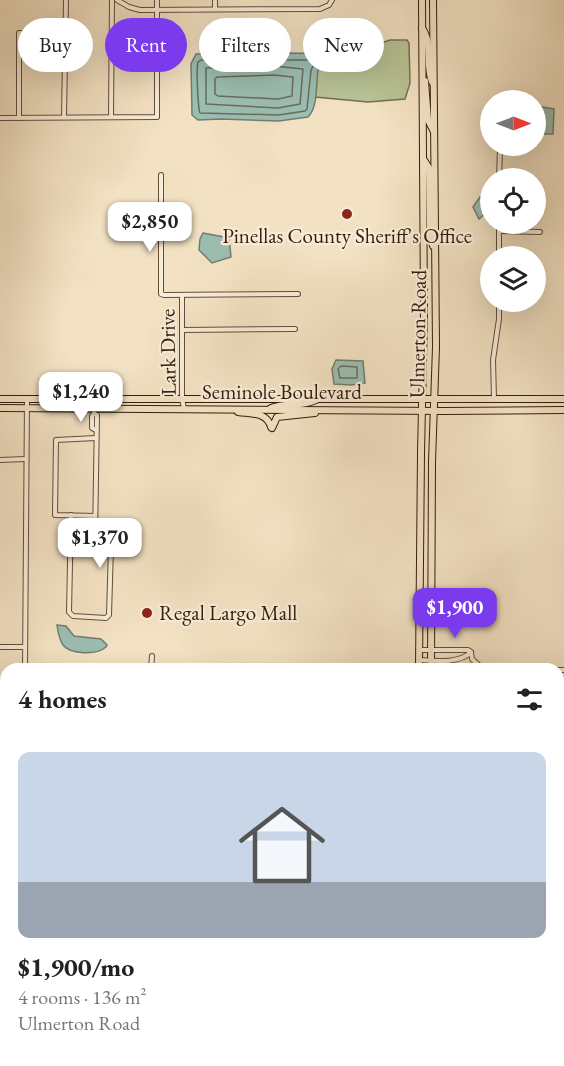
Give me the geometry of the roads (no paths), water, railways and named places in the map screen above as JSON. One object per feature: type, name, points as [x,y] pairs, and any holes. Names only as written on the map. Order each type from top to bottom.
[{"type":"main road","name":"Ulmerton Road","points":[[419,660],[423,399],[422,0]]},
{"type":"main road","name":"Ulmerton Road","points":[[431,660],[436,255],[433,0]]},
{"type":"main road","points":[[422,27],[427,36],[429,73],[434,88]]},
{"type":"main road","points":[[422,72],[428,93],[428,120],[435,132]]},
{"type":"main road","points":[[435,150],[423,159],[429,168],[430,234],[436,255]]},
{"type":"main road","name":"Seminole Boulevard","points":[[0,399],[564,399]]},
{"type":"main road","points":[[267,409],[280,404],[309,404],[319,399]]},
{"type":"main road","name":"Seminole Boulevard","points":[[0,408],[94,411],[184,408],[564,410]]},
{"type":"main road","points":[[211,409],[264,416],[270,420],[272,428],[275,419],[281,416],[341,410]]},
{"type":"street","points":[[65,18],[66,0]]},
{"type":"street","points":[[111,117],[112,0]]},
{"type":"street","points":[[117,0],[135,9],[320,9],[329,5],[332,0]]},
{"type":"street","points":[[0,118],[157,117],[158,0]]},
{"type":"street","points":[[215,0],[215,9]]},
{"type":"street","points":[[19,118],[20,72]]},
{"type":"street","points":[[64,117],[65,72]]},
{"type":"street","points":[[161,175],[161,291],[164,295],[298,294]]},
{"type":"street","name":"Lark Drive","points":[[182,295],[182,399],[184,408]]},
{"type":"street","points":[[494,399],[493,360],[499,312]]},
{"type":"street","points":[[182,330],[295,329]]},
{"type":"street","points":[[25,663],[27,399]]},
{"type":"street","points":[[71,515],[69,612],[73,616],[100,619],[109,615],[111,547],[106,540],[95,539],[96,438],[92,416],[94,411]]},
{"type":"street","points":[[95,516],[55,515],[56,440],[96,438]]},
{"type":"street","points":[[0,459],[25,459]]},
{"type":"street","points":[[0,647],[26,647]]},
{"type":"street","points":[[419,650],[468,650],[471,652]]},
{"type":"street","points":[[419,660],[454,660],[467,656],[471,652]]},
{"type":"street","points":[[471,652],[472,659],[476,663]]},
{"type":"street","points":[[151,663],[152,656]]},
{"type":"water","points":[[291,53],[303,53],[303,72],[318,72],[314,108],[308,117],[279,121],[198,120],[192,115],[191,64],[196,54],[199,54],[199,72],[291,72]]},
{"type":"water","points":[[546,108],[554,109],[553,134],[546,134]]},
{"type":"water","points":[[480,197],[479,219],[473,207]]},
{"type":"water","points":[[203,233],[229,238],[231,257],[212,263],[199,250]]},
{"type":"water","points":[[336,360],[363,361],[365,383],[334,384],[332,369]]},
{"type":"water","points":[[57,625],[66,626],[74,636],[101,639],[107,645],[102,650],[91,653],[72,651],[63,645]]},
{"type":"place","name":"Pinellas County Sheriff's Office","points":[[347,214]]},
{"type":"place","name":"Regal Largo Mall","points":[[147,613]]}]
